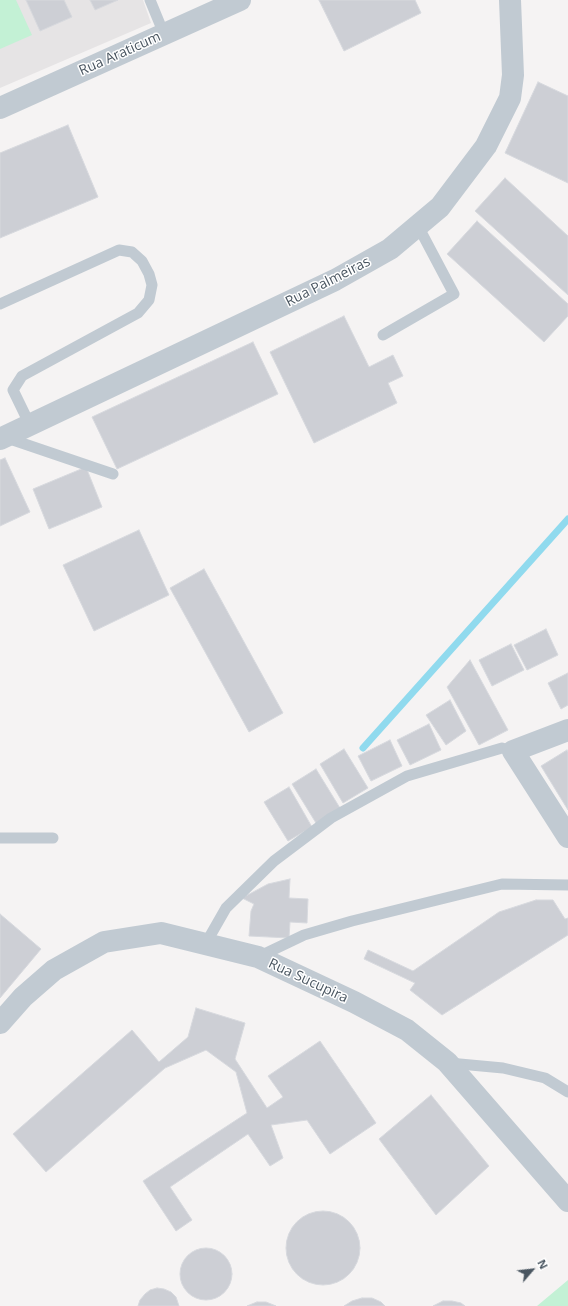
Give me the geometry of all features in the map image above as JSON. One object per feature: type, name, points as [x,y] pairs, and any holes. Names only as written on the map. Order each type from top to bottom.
[{"type":"street","name":"Rua Araticum","points":[[0,108],[240,0]]},
{"type":"street","name":"Rua Palmeiras","points":[[2,438],[335,280],[390,249],[418,226],[440,206],[486,146],[510,98],[513,75],[510,0]]},
{"type":"street","points":[[568,730],[513,751],[568,837]]},
{"type":"street","name":"Rua Sucupira","points":[[0,1023],[23,997],[54,970],[104,942],[161,933],[258,957],[354,1002],[407,1030],[447,1062],[560,1194],[568,1201]]},
{"type":"lane","points":[[150,0],[164,34]]},
{"type":"lane","points":[[383,335],[454,294],[418,226]]},
{"type":"lane","points":[[0,304],[119,250],[132,252],[142,261],[149,274],[152,285],[149,300],[138,314],[22,376],[13,390],[30,425]]},
{"type":"lane","points":[[2,438],[114,474]]},
{"type":"lane","points":[[206,943],[226,908],[274,861],[331,818],[407,776],[502,748],[513,751]]},
{"type":"lane","points":[[0,838],[53,838]]},
{"type":"lane","points":[[258,957],[304,935],[352,921],[502,884],[568,885]]},
{"type":"lane","points":[[447,1062],[503,1068],[545,1078],[568,1092]]},
{"type":"shaded area","points":[[0,0],[143,0],[151,23],[0,88]]},
{"type":"green space","points":[[0,0],[16,0],[32,35],[0,49]]},
{"type":"green space","points":[[568,1280],[568,1306],[537,1306]]},
{"type":"building","points":[[26,0],[64,0],[72,17],[40,31]]},
{"type":"building","points":[[90,0],[118,0],[95,10]]},
{"type":"building","points":[[319,0],[415,0],[421,13],[344,51]]},
{"type":"building","points":[[538,82],[568,96],[568,183],[505,153]]},
{"type":"building","points":[[68,125],[98,197],[0,238],[0,153]]},
{"type":"building","points":[[505,178],[568,236],[568,295],[475,211]]},
{"type":"building","points":[[477,221],[568,304],[568,316],[544,342],[447,254]]},
{"type":"building","points":[[344,316],[369,367],[393,355],[403,376],[388,383],[397,403],[314,443],[270,352]]},
{"type":"building","points":[[253,342],[278,394],[117,469],[92,417]]},
{"type":"building","points":[[5,458],[30,512],[0,526],[0,460]]},
{"type":"building","points":[[86,467],[102,507],[49,529],[33,489]]},
{"type":"building","points":[[139,530],[169,595],[94,631],[63,565]]},
{"type":"building","points":[[204,569],[283,713],[249,732],[170,588]]},
{"type":"building","points":[[546,629],[558,655],[527,670],[514,645]]},
{"type":"building","points":[[511,644],[524,670],[492,686],[479,660]]},
{"type":"building","points":[[470,660],[508,730],[479,745],[447,687]]},
{"type":"building","points":[[568,673],[568,705],[561,709],[548,683]]},
{"type":"building","points":[[450,700],[466,731],[446,745],[426,715]]},
{"type":"building","points":[[429,724],[441,750],[410,765],[397,740]]},
{"type":"building","points":[[390,740],[402,766],[371,781],[358,756]]},
{"type":"building","points":[[344,749],[368,788],[343,803],[320,764]]},
{"type":"building","points":[[567,750],[568,752],[568,810],[541,766]]},
{"type":"building","points":[[316,769],[340,808],[316,823],[292,784]]},
{"type":"building","points":[[289,787],[312,827],[288,841],[264,802]]},
{"type":"building","points":[[290,879],[289,898],[308,899],[307,923],[290,922],[289,938],[249,936],[251,911],[254,904],[242,898],[268,884]]},
{"type":"building","points":[[536,900],[553,900],[565,919],[568,918],[568,935],[442,1015],[410,990],[415,983],[364,959],[368,950],[413,971],[499,912]]},
{"type":"building","points":[[0,914],[41,949],[0,998]]},
{"type":"building","points":[[196,1008],[245,1023],[235,1059],[267,1108],[283,1097],[268,1076],[320,1041],[376,1123],[330,1154],[307,1120],[271,1125],[283,1158],[270,1166],[248,1134],[170,1187],[192,1220],[176,1231],[143,1181],[247,1113],[236,1072],[206,1050],[165,1068],[46,1172],[13,1134],[132,1030],[159,1062],[188,1037]]},
{"type":"building","points":[[431,1095],[489,1166],[436,1215],[379,1139]]},
{"type":"building","points":[[323,1211],[337,1214],[349,1222],[357,1234],[360,1248],[357,1262],[349,1274],[337,1282],[323,1285],[309,1282],[297,1274],[289,1262],[286,1248],[289,1234],[297,1222],[309,1214]]},
{"type":"building","points":[[201,1248],[211,1248],[225,1255],[232,1269],[232,1279],[225,1293],[211,1300],[201,1300],[191,1296],[184,1289],[180,1279],[180,1269],[184,1259],[191,1252]]},
{"type":"building","points":[[157,1288],[171,1292],[176,1297],[179,1306],[138,1306],[140,1300],[145,1294],[150,1290]]},
{"type":"building","points":[[362,1298],[372,1298],[381,1302],[385,1306],[344,1306],[352,1301]]},
{"type":"building","points":[[443,1301],[461,1303],[465,1306],[433,1306]]},
{"type":"building","points":[[257,1302],[266,1302],[276,1306],[247,1306]]},
{"type":"waterway","points":[[363,748],[568,519]]}]
